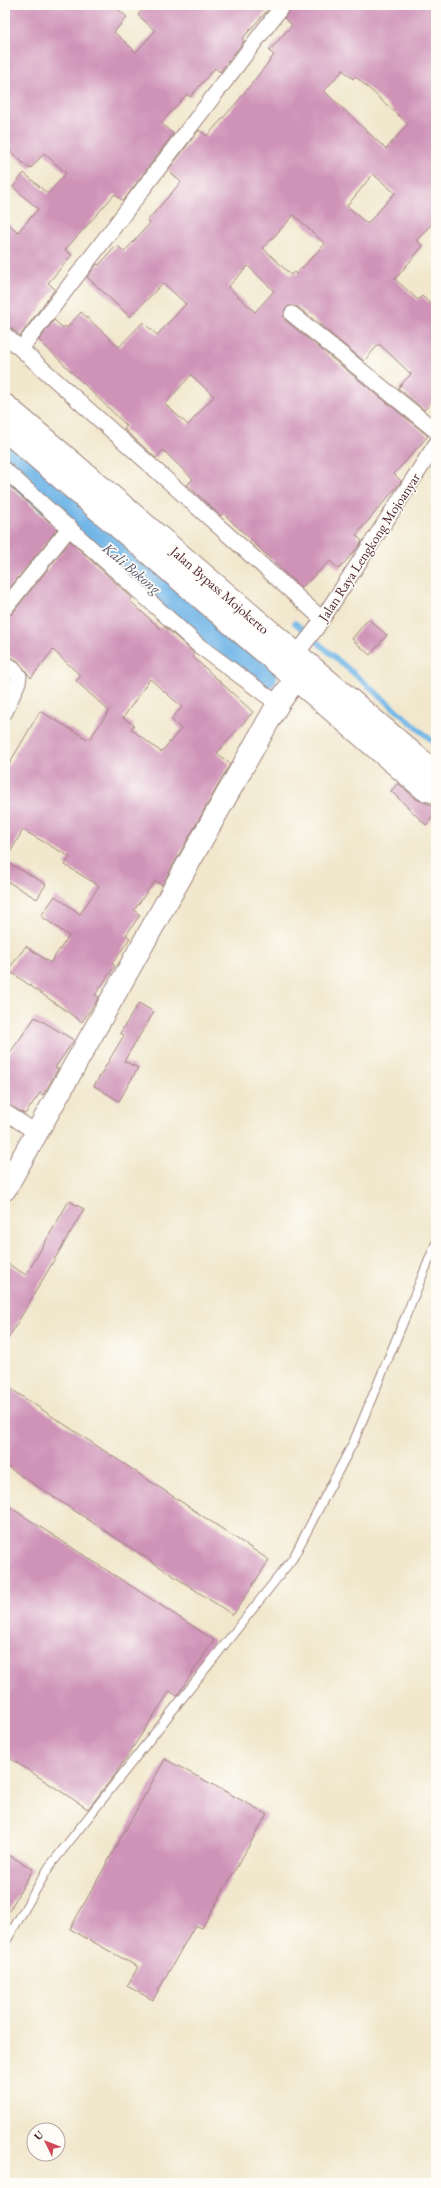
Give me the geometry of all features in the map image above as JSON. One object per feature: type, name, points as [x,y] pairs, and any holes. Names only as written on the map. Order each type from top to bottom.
[{"type":"main road","name":"Jalan Bypass Mojokerto","points":[[5,405],[295,662],[424,789],[436,792]]},
{"type":"main road","name":"Jalan Bypass Mojokerto","points":[[5,430],[436,773]]},
{"type":"main road","points":[[5,1188],[278,704],[295,662]]},
{"type":"street","points":[[21,349],[283,5]]},
{"type":"street","points":[[292,314],[436,431]]},
{"type":"street","points":[[5,335],[318,624]]},
{"type":"street","name":"Jalan Raya Lengkong Mojoanyar","points":[[295,662],[318,624],[436,444]]},
{"type":"street","points":[[5,470],[70,527],[198,645],[278,704]]},
{"type":"street","points":[[5,608],[70,527]]},
{"type":"street","points":[[5,663],[19,676],[18,682],[5,712]]},
{"type":"street","points":[[5,1112],[37,1133]]},
{"type":"lane","points":[[5,1943],[49,1867],[293,1558],[354,1441],[436,1243]]},
{"type":"building","points":[[5,5],[113,5],[127,17],[114,32],[136,52],[155,31],[138,15],[146,5],[272,5],[242,39],[244,41],[220,72],[215,68],[190,97],[187,94],[161,123],[173,134],[123,201],[115,194],[65,250],[72,255],[48,283],[55,289],[20,336],[11,328],[5,326],[5,221],[18,232],[38,209],[13,187],[24,173],[48,194],[66,173],[44,153],[30,169],[5,147]]},
{"type":"building","points":[[305,5],[436,5],[436,219],[417,240],[423,246],[395,279],[418,300],[422,296],[436,309],[436,398],[424,410],[398,388],[411,374],[379,344],[364,361],[298,307],[289,306],[285,309],[284,317],[286,321],[428,436],[394,474],[401,481],[356,535],[362,541],[359,546],[339,569],[330,561],[301,588],[223,513],[221,516],[187,485],[193,479],[163,450],[156,458],[124,429],[127,426],[39,340],[54,320],[63,328],[65,326],[67,328],[81,312],[119,347],[143,322],[157,335],[186,304],[163,283],[130,317],[87,277],[97,264],[99,265],[117,245],[124,252],[150,223],[147,221],[181,182],[168,170],[199,130],[207,136],[238,101],[274,55],[269,51],[292,25],[284,18],[292,7],[298,12]],"holes":[[[343,70],[353,79],[355,76],[408,124],[386,149],[324,91]],[[373,174],[395,193],[367,224],[347,206]],[[294,215],[325,244],[296,274],[294,272],[291,275],[263,248]],[[248,266],[274,291],[255,312],[228,287]],[[191,375],[214,396],[188,425],[165,404]]]},
{"type":"building","points":[[5,482],[57,529],[5,594]]},
{"type":"building","points":[[70,541],[132,598],[130,601],[162,630],[165,627],[194,653],[192,656],[253,712],[217,753],[230,764],[162,885],[155,881],[134,910],[140,915],[126,935],[130,938],[112,964],[115,966],[95,995],[99,997],[82,1022],[8,970],[26,946],[50,963],[69,936],[41,916],[55,896],[80,914],[99,886],[65,865],[70,857],[23,830],[5,861],[5,771],[40,711],[89,740],[109,711],[76,681],[81,676],[53,650],[31,678],[18,661],[5,654],[5,617],[12,614]],"holes":[[[150,679],[182,707],[171,719],[181,729],[161,752],[131,729],[134,725],[123,718]]]},
{"type":"building","points":[[368,619],[387,635],[370,655],[352,639]]},
{"type":"building","points":[[398,783],[416,799],[436,807],[436,814],[426,825],[391,791]]},
{"type":"building","points":[[5,861],[46,884],[37,899],[5,880]]},
{"type":"building","points":[[139,1003],[154,1012],[124,1061],[138,1068],[119,1101],[94,1086],[124,1035],[120,1033]]},
{"type":"building","points":[[35,1017],[74,1040],[55,1068],[58,1069],[43,1095],[40,1093],[25,1114],[5,1103],[5,1060]]},
{"type":"building","points":[[69,1201],[84,1209],[5,1344],[5,1262],[26,1275]]},
{"type":"building","points":[[5,1385],[269,1560],[233,1615],[5,1465]]},
{"type":"building","points":[[5,1504],[214,1640],[177,1696],[170,1691],[116,1773],[88,1809],[5,1755]]},
{"type":"building","points":[[165,1759],[267,1814],[202,1928],[195,1925],[153,2000],[127,1986],[138,1967],[70,1929]]},
{"type":"building","points":[[5,1853],[33,1869],[5,1918]]},
{"type":"waterway","name":"Kali Bokong","points":[[5,458],[117,557],[261,675]]},
{"type":"waterway","name":"Kali Bokong","points":[[295,623],[436,744]]}]
